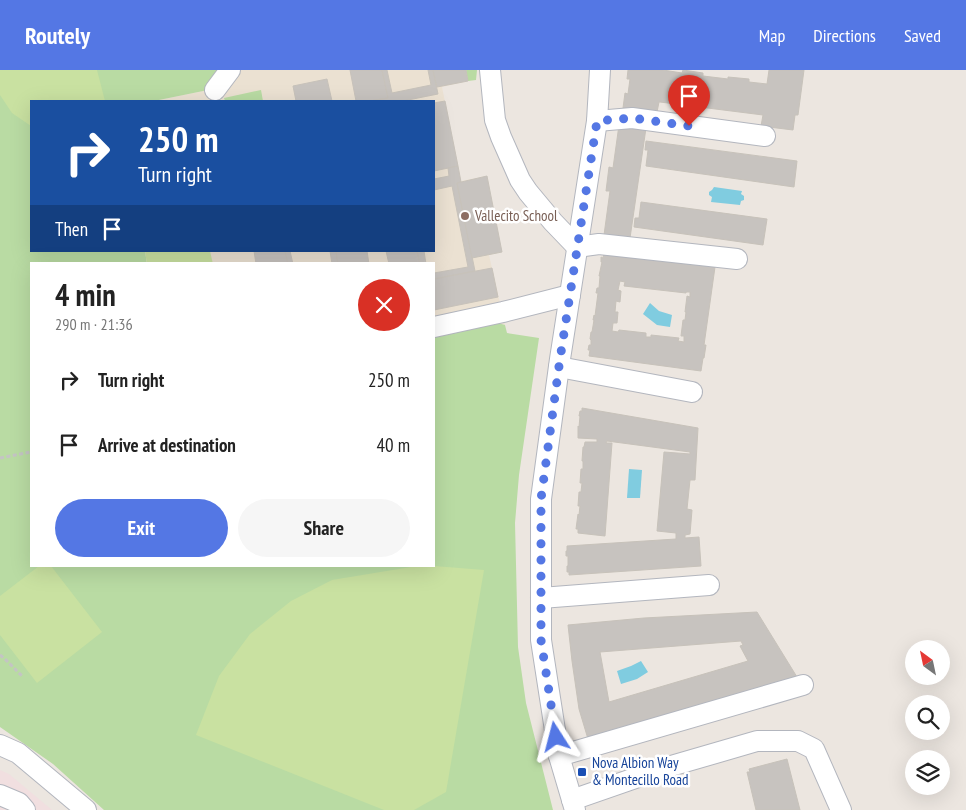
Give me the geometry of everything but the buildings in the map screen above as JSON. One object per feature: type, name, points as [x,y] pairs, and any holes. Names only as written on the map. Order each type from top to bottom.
[{"type":"street","points":[[215,90],[230,70]]},
{"type":"street","points":[[490,70],[495,120],[520,180],[553,222],[577,247]]},
{"type":"street","points":[[600,70],[597,121],[559,367],[541,499],[541,640],[559,756],[573,805],[664,768],[757,741],[798,741],[814,749],[841,810]]},
{"type":"street","points":[[597,121],[632,118],[765,136]]},
{"type":"street","points":[[577,247],[599,244],[737,258]]},
{"type":"street","points":[[435,327],[570,295]]},
{"type":"street","points":[[559,367],[692,392]]},
{"type":"street","points":[[541,598],[709,586]]},
{"type":"street","points":[[559,756],[803,685]]},
{"type":"street","points":[[0,745],[18,754],[86,810]]},
{"type":"street","points":[[0,795],[18,804],[25,810]]},
{"type":"path","points":[[0,458],[30,452]]},
{"type":"path","points":[[0,655],[23,678]]},
{"type":"shaded area","name":"Vallecito School","points":[[223,70],[466,70],[468,81],[442,87],[461,181],[487,176],[502,252],[489,255],[505,325],[498,323],[435,337],[435,262],[147,262],[145,252],[435,252],[435,100],[159,100],[208,90]]},
{"type":"shaded area","points":[[0,770],[9,774],[52,810],[0,810]]},
{"type":"green space","points":[[0,70],[223,70],[208,90],[159,100],[30,100],[30,252],[145,252],[147,262],[30,262],[30,567],[435,567],[435,337],[498,323],[505,325],[507,333],[539,338],[519,475],[515,523],[518,647],[526,703],[553,810],[104,810],[53,764],[0,727]]},
{"type":"green space","points":[[0,70],[97,70],[105,100],[30,100],[30,125],[12,113],[0,95]]},
{"type":"green space","points":[[466,70],[477,70],[476,80],[468,81]]},
{"type":"green space","points":[[261,90],[263,100],[225,100],[224,98]]},
{"type":"green space","points":[[145,252],[210,252],[213,262],[147,262]]},
{"type":"green space","points":[[435,566],[484,570],[446,792],[414,810],[384,810],[196,735],[219,676],[250,634],[291,601],[332,580],[411,567]]},
{"type":"green space","points":[[38,567],[52,567],[102,632],[37,683],[0,635],[0,596]]},
{"type":"water","points":[[714,187],[742,191],[741,194],[744,196],[744,200],[741,201],[740,205],[711,202],[712,197],[709,195],[709,192]]},
{"type":"water","points":[[650,303],[659,311],[672,315],[670,327],[657,325],[643,314]]},
{"type":"water","points":[[629,469],[642,470],[640,498],[627,498]]},
{"type":"water","points":[[641,661],[648,672],[637,679],[621,684],[617,671]]},
{"type":"place","name":"Vallecito School","points":[[465,216]]},
{"type":"place","name":"Nova Albion Way & Montecillo Road","points":[[582,772]]},
{"type":"route","points":[[556,737],[541,640],[541,499],[560,359],[597,121],[632,118],[689,126]]}]
